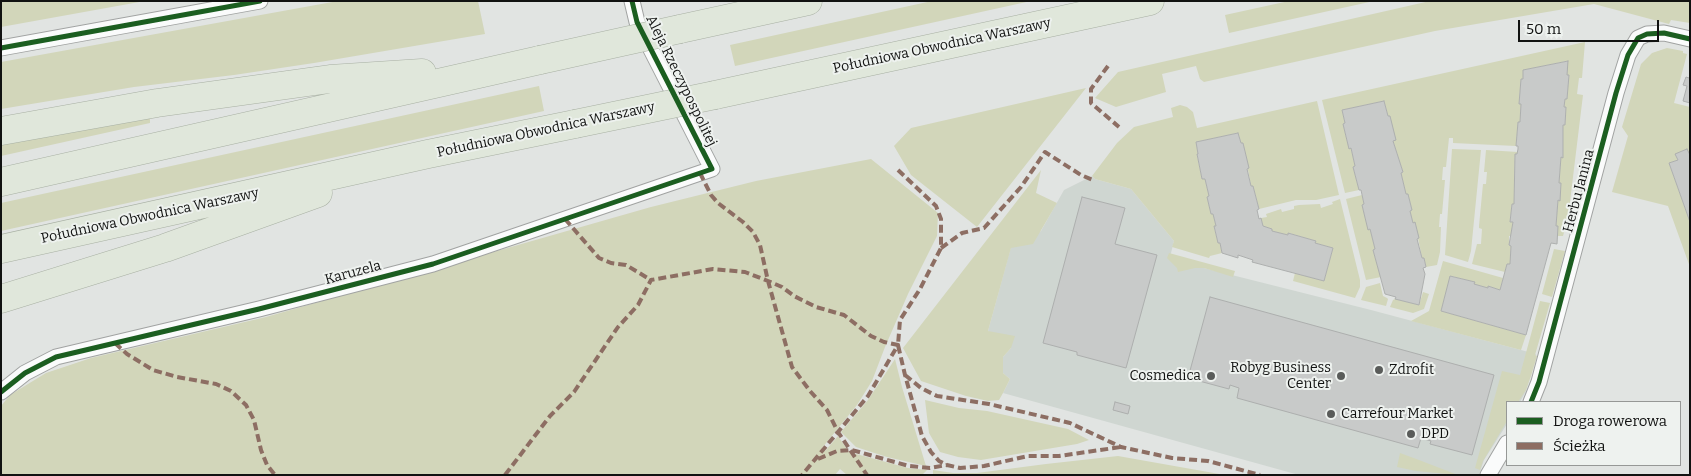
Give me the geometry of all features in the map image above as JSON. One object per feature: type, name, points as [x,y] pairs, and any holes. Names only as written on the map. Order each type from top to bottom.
[{"type":"highway","points":[[1,182],[808,1]]},
{"type":"highway","name":"Południowa Obwodnica Warszawy","points":[[1,249],[428,154],[715,95],[1150,1]]},
{"type":"highway","points":[[1,131],[157,104],[330,79],[506,68]]},
{"type":"highway","points":[[1,299],[165,248],[428,154]]},
{"type":"street","points":[[1,48],[260,1]]},
{"type":"street","name":"Aleja Rzeczypospolitej","points":[[632,1],[641,31],[712,169]]},
{"type":"street","name":"Herbu Janina","points":[[1531,401],[1539,382],[1616,93],[1628,55],[1638,38],[1647,34],[1664,33],[1690,39]]},
{"type":"street","name":"Karuzela","points":[[1,392],[25,373],[56,358],[259,309],[433,264],[712,169]]},
{"type":"street","points":[[1488,475],[1506,445]]},
{"type":"shaded area","points":[[1092,176],[1095,179],[1131,189],[1174,241],[1170,257],[1204,268],[1536,354],[1526,391],[1521,401],[1506,401],[1506,426],[1484,460],[1479,475],[1299,475],[1003,393],[1010,379],[1003,373],[1003,357],[1011,348],[988,331],[1011,247],[1041,231],[1064,190]]},
{"type":"green space","points":[[1,1],[145,1],[1,27]]},
{"type":"green space","points":[[338,1],[478,1],[485,34],[314,63],[134,87],[1,109],[1,62]]},
{"type":"green space","points":[[932,1],[1031,1],[735,66],[730,45]]},
{"type":"green space","points":[[1289,1],[1374,1],[1229,33],[1225,15]]},
{"type":"green space","points":[[1430,1],[1690,1],[1690,23],[1671,20],[1669,24],[1594,4],[1435,31],[1204,82],[1200,79],[1196,66],[1162,74],[1166,92],[1116,107],[1095,98],[1118,72]]},
{"type":"green space","points":[[1585,42],[1582,78],[1579,78],[1577,94],[1583,95],[1568,218],[1563,236],[1557,236],[1558,226],[1556,226],[1561,183],[1559,183],[1561,157],[1563,157],[1563,125],[1565,125],[1566,108],[1564,107],[1565,99],[1567,98],[1569,75],[1567,75],[1567,61],[1524,70],[1523,79],[1521,79],[1520,122],[1518,122],[1516,146],[1453,143],[1453,138],[1449,138],[1446,167],[1443,167],[1442,180],[1445,180],[1442,214],[1440,214],[1440,252],[1437,265],[1426,267],[1424,258],[1422,258],[1415,223],[1413,223],[1410,211],[1412,210],[1401,173],[1403,172],[1393,141],[1390,116],[1388,116],[1384,101],[1342,110],[1345,123],[1343,124],[1349,148],[1351,148],[1355,166],[1353,167],[1359,190],[1345,193],[1322,100]]},
{"type":"green space","points":[[1667,48],[1683,51],[1683,53],[1687,54],[1674,103],[1690,107],[1690,155],[1676,154],[1678,160],[1669,163],[1690,222],[1690,267],[1668,206],[1612,192],[1628,136],[1622,127],[1641,64],[1652,53]]},
{"type":"green space","points":[[539,86],[544,111],[1,231],[1,203]]},
{"type":"green space","points":[[1086,88],[977,227],[911,175],[894,146],[911,128]]},
{"type":"green space","points":[[1317,101],[1339,195],[1316,200],[1296,200],[1259,209],[1253,186],[1251,186],[1243,143],[1241,143],[1238,133],[1196,142],[1202,179],[1205,179],[1209,196],[1207,197],[1222,253],[1210,256],[1209,258],[1172,247],[1174,241],[1131,189],[1095,179],[1092,176],[1117,143],[1134,127],[1173,117],[1171,108],[1180,105],[1187,107],[1193,112],[1197,128]]},
{"type":"green space","points":[[150,117],[150,123],[1,156],[1,143]]},
{"type":"green space","points":[[1452,149],[1481,150],[1471,251],[1468,262],[1445,255]]},
{"type":"green space","points":[[1486,150],[1518,152],[1515,155],[1514,204],[1512,204],[1510,222],[1513,222],[1512,236],[1509,236],[1509,245],[1511,246],[1510,264],[1507,264],[1505,272],[1472,264],[1477,244],[1481,244],[1482,229],[1479,226],[1483,184],[1486,184],[1487,172],[1484,172]]},
{"type":"green space","points":[[871,159],[938,213],[937,236],[908,294],[872,381],[857,405],[822,448],[825,451],[838,436],[849,452],[908,468],[927,470],[922,475],[847,475],[840,469],[835,475],[1,475],[1,406],[10,395],[46,373],[91,358],[266,317],[651,207],[756,181]]},
{"type":"green space","points":[[1041,170],[1036,193],[1057,203],[1033,244],[1011,248],[988,331],[1015,336],[1011,348],[1003,357],[1003,373],[1010,379],[1003,393],[999,400],[988,401],[966,396],[921,381],[903,348]]},
{"type":"green space","points":[[1362,195],[1364,204],[1362,205],[1370,229],[1375,249],[1373,250],[1381,277],[1366,280],[1346,199]]},
{"type":"green space","points":[[1340,199],[1360,280],[1360,287],[1355,298],[1293,281],[1295,273],[1324,281],[1333,248],[1289,233],[1288,235],[1272,231],[1272,229],[1263,226],[1261,218],[1267,217],[1266,214],[1281,209],[1282,212],[1294,209],[1294,206],[1299,205],[1320,204],[1321,208],[1333,204],[1332,202]]},
{"type":"green space","points":[[1554,249],[1565,251],[1552,297],[1542,294]]},
{"type":"green space","points":[[1169,253],[1235,271],[1233,277],[1204,268],[1178,272],[1177,268],[1167,258]]},
{"type":"green space","points":[[1443,261],[1503,278],[1500,290],[1451,276],[1441,311],[1526,335],[1521,350],[1411,321],[1429,311]]},
{"type":"green space","points":[[1380,283],[1383,296],[1388,299],[1386,306],[1361,300],[1366,287]]},
{"type":"green space","points":[[1423,292],[1429,294],[1424,309],[1413,313],[1390,307],[1395,299],[1419,305]]},
{"type":"green space","points":[[1540,301],[1550,303],[1535,355],[1537,356],[1526,390],[1519,401],[1506,401],[1506,423],[1483,461],[1480,470],[1475,468],[1502,371],[1520,375]]},
{"type":"green space","points":[[895,359],[926,466],[887,457],[856,447],[841,432],[868,400]]},
{"type":"green space","points":[[925,400],[959,408],[987,411],[1068,429],[1089,440],[1077,444],[981,460],[958,457],[940,452],[929,433]]},
{"type":"green space","points":[[1400,453],[1458,475],[1397,467]]},
{"type":"green space","points":[[1118,456],[1225,475],[933,475],[933,470],[953,473],[977,473]]},
{"type":"building","points":[[1568,61],[1567,75],[1569,75],[1567,99],[1565,99],[1564,107],[1566,107],[1565,125],[1563,125],[1563,158],[1561,157],[1559,183],[1561,183],[1560,201],[1558,200],[1556,226],[1558,226],[1557,244],[1551,243],[1526,335],[1441,311],[1450,276],[1500,290],[1507,264],[1510,264],[1511,246],[1509,245],[1513,222],[1510,222],[1512,204],[1514,204],[1515,154],[1517,154],[1518,149],[1518,146],[1516,146],[1518,122],[1520,122],[1521,104],[1519,104],[1523,70]]},
{"type":"building","points":[[1690,76],[1690,103],[1683,101],[1687,86],[1683,85],[1686,77],[1689,78]]},
{"type":"building","points":[[1384,101],[1388,116],[1390,116],[1396,140],[1393,141],[1403,172],[1401,173],[1412,210],[1410,211],[1413,223],[1415,222],[1419,238],[1417,239],[1426,267],[1423,268],[1425,274],[1419,305],[1395,299],[1396,297],[1385,294],[1373,250],[1375,249],[1370,229],[1368,230],[1362,205],[1364,204],[1361,190],[1359,190],[1353,167],[1355,166],[1351,148],[1349,149],[1343,124],[1345,123],[1342,110]]},
{"type":"building","points":[[1238,133],[1241,143],[1243,143],[1251,186],[1253,186],[1259,209],[1257,210],[1259,219],[1261,218],[1263,226],[1272,229],[1272,231],[1288,235],[1288,233],[1333,248],[1324,281],[1252,262],[1253,260],[1238,255],[1238,258],[1222,253],[1207,197],[1209,196],[1205,179],[1202,179],[1196,142]]},
{"type":"building","points":[[1687,149],[1690,155],[1690,222],[1669,163],[1678,160],[1675,154]]},
{"type":"building","points":[[1082,197],[1125,208],[1115,244],[1157,255],[1126,368],[1077,355],[1077,352],[1043,343]]},
{"type":"building","name":"Robyg Business Center","points":[[1210,297],[1494,375],[1472,455],[1430,444],[1431,441],[1421,438],[1418,448],[1237,398],[1239,388],[1230,385],[1229,389],[1188,378]]},
{"type":"building","points":[[1115,402],[1130,406],[1128,414],[1113,410]]},
{"type":"marked path","points":[[1108,66],[1091,89],[1091,103],[1119,127]]},
{"type":"marked path","points":[[941,248],[962,233],[984,228],[1021,187],[1045,152],[1081,175],[1095,181]]},
{"type":"marked path","points":[[898,170],[936,206],[941,219],[941,248],[920,289],[900,320],[898,345],[922,436],[931,452],[939,461],[960,468],[984,466],[1028,456],[1059,456],[1121,447]]},
{"type":"marked path","points":[[700,173],[711,195],[718,203],[753,232],[760,245],[792,367],[827,410],[838,432],[867,475]]},
{"type":"marked path","points":[[565,219],[599,258],[611,263],[626,265],[651,280]]},
{"type":"marked path","points":[[505,475],[550,416],[574,392],[618,327],[638,305],[651,280],[713,269],[745,272],[768,281],[816,307],[844,315],[871,336],[884,342],[898,345],[868,396],[802,475]]},
{"type":"marked path","points":[[115,343],[127,354],[153,370],[177,377],[216,384],[231,391],[246,405],[254,420],[261,450],[267,465],[275,475]]},
{"type":"marked path","points":[[905,375],[921,388],[937,396],[989,404],[1070,423],[1121,447],[1172,458],[1208,461],[1260,475]]},
{"type":"marked path","points":[[818,459],[837,451],[852,450],[909,466],[930,468],[947,465]]},
{"type":"cycle path","points":[[1,48],[260,1]]},
{"type":"cycle path","points":[[1,392],[25,373],[56,357],[259,309],[433,264],[712,169],[637,22],[632,1]]},
{"type":"cycle path","points":[[1531,401],[1539,382],[1616,93],[1628,55],[1638,38],[1647,34],[1664,33],[1690,39]]},
{"type":"place","name":"Zdrofit","points":[[1379,370]]},
{"type":"place","name":"Cosmedica","points":[[1211,376]]},
{"type":"place","name":"Robyg Business Center","points":[[1341,376]]},
{"type":"place","name":"Carrefour Market","points":[[1331,414]]},
{"type":"place","name":"DPD","points":[[1411,434]]}]
